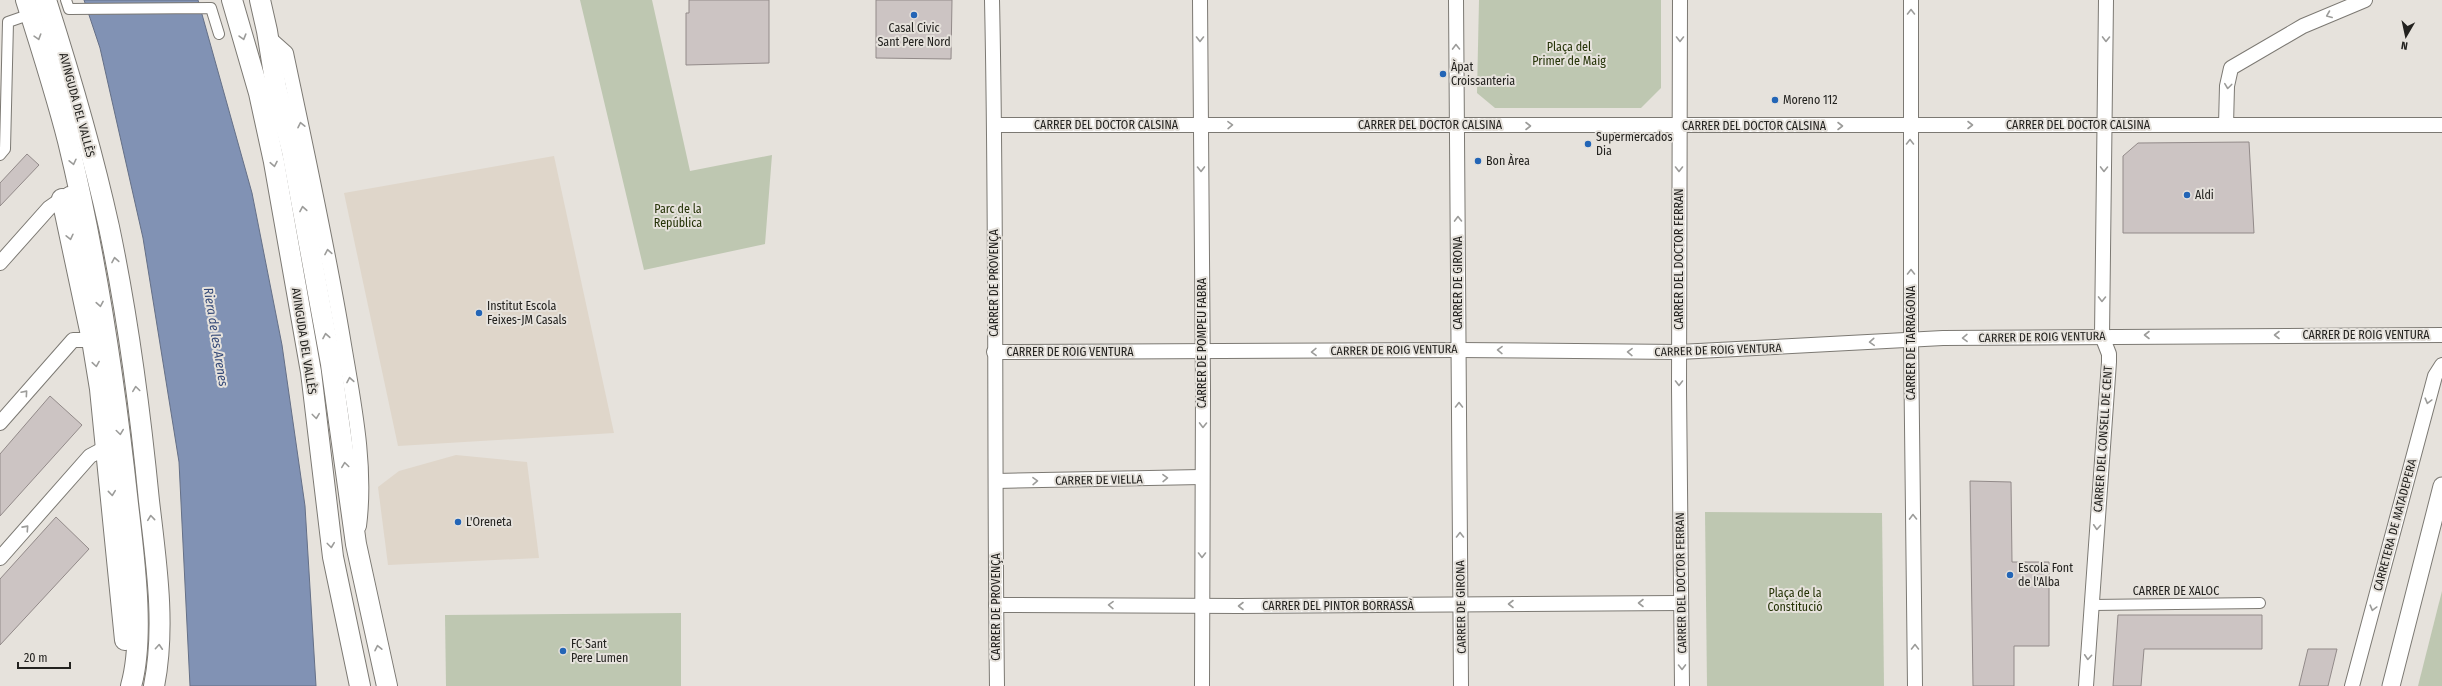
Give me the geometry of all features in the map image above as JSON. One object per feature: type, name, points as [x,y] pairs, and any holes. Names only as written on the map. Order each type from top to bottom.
[{"type":"main road","name":"AVINGUDA DEL VALLÈS","points":[[46,0],[80,112],[109,227],[133,365],[145,458],[158,598],[160,640],[154,686]]},
{"type":"main road","name":"AVINGUDA DEL VALLÈS","points":[[232,0],[259,93],[274,162],[311,372],[333,557],[360,686]]},
{"type":"main road","name":"AVINGUDA DEL VALLÈS","points":[[262,3],[276,87],[292,151],[331,364],[356,544],[387,686]]},
{"type":"main road","name":"AVINGUDA DEL VALLÈS","points":[[28,7],[68,140],[101,312],[123,452],[136,588],[133,677]]},
{"type":"main road","name":"AVINGUDA DEL VALLÈS","points":[[62,199],[92,340],[107,447],[126,648],[133,677]]},
{"type":"street","points":[[66,0],[68,9],[211,8],[219,34]]},
{"type":"street","name":"CARRER DE PROVENÇA","points":[[992,0],[995,125],[994,352],[997,686]]},
{"type":"street","name":"CARRER DE POMPEU FABRA","points":[[1200,0],[1203,353],[1201,606],[1202,686]]},
{"type":"street","name":"CARRER DE GIRONA","points":[[1456,0],[1461,686]]},
{"type":"street","name":"CARRER DEL DOCTOR FERRAN","points":[[1680,0],[1679,352],[1680,603],[1682,686]]},
{"type":"street","name":"CARRER DE TARRAGONA","points":[[1911,0],[1911,339],[1915,686]]},
{"type":"street","name":"CARRER DEL CONSELL DE CENT","points":[[2086,686],[2109,362],[2109,354],[2102,336],[2106,0]]},
{"type":"street","points":[[2226,125],[2227,86],[2230,68],[2303,26],[2365,0]]},
{"type":"street","points":[[0,156],[5,149],[3,104],[4,60],[8,22],[28,7]]},
{"type":"street","name":"CARRER DEL DOCTOR CALSINA","points":[[995,125],[1457,125],[1680,127],[1910,125],[2442,125]]},
{"type":"street","points":[[0,263],[49,208],[78,187]]},
{"type":"street","points":[[2424,334],[2442,323]]},
{"type":"street","name":"CARRER DE ROIG VENTURA","points":[[994,352],[1203,353],[1458,350],[1679,352],[1911,339],[2102,336],[2442,335]]},
{"type":"street","points":[[0,423],[73,340],[92,340]]},
{"type":"street","name":"CARRETERA DE MATADEPERA","points":[[2352,686],[2435,376],[2442,365]]},
{"type":"street","points":[[0,558],[90,456],[107,447]]},
{"type":"street","name":"CARRER DE VIELLA","points":[[996,481],[1202,477]]},
{"type":"street","points":[[2391,686],[2442,486]]},
{"type":"street","name":"CARRER DEL PINTOR BORRASSÀ","points":[[996,605],[1201,606],[1680,603]]},
{"type":"street","name":"CARRER DE XALOC","points":[[2092,605],[2260,603]]},
{"type":"shaded area","name":"Institut Escola Feixes-JM Casals","points":[[554,156],[614,433],[398,446],[344,193]]},
{"type":"shaded area","name":"L'Oreneta","points":[[456,455],[527,462],[539,558],[388,565],[378,487],[399,471]]},
{"type":"green space","name":"Parc de la República","points":[[580,0],[652,0],[690,171],[772,155],[765,244],[644,270]]},
{"type":"green space","name":"Plaça del Primer de Maig","points":[[1479,0],[1661,0],[1661,88],[1641,108],[1495,108],[1477,93]]},
{"type":"green space","name":"Plaça de la Constitució","points":[[1705,512],[1882,513],[1884,686],[1707,686]]},
{"type":"green space","points":[[2442,591],[2442,686],[2418,686]]},
{"type":"green space","name":"FC Sant Pere Lumen","points":[[681,613],[681,686],[446,686],[445,615]]},
{"type":"water","name":"Riera de les Arenes","points":[[84,0],[198,0],[252,193],[282,345],[305,506],[316,686],[190,686],[179,462],[143,238],[100,48]]},
{"type":"building","points":[[689,0],[769,0],[769,63],[686,65],[686,13],[689,13]]},
{"type":"building","points":[[876,0],[952,0],[951,59],[876,58]]},
{"type":"building","name":"Aldi","points":[[2249,142],[2254,233],[2123,233],[2123,156],[2138,143]]},
{"type":"building","points":[[27,154],[39,165],[0,206],[0,183]]},
{"type":"building","points":[[50,396],[82,425],[0,516],[0,454]]},
{"type":"building","name":"Escola Font de l'Alba","points":[[1970,481],[2011,482],[2012,562],[2049,562],[2049,646],[2014,646],[2014,686],[1973,686]]},
{"type":"building","points":[[56,517],[89,549],[0,645],[0,579]]},
{"type":"building","points":[[2118,615],[2262,615],[2262,649],[2144,649],[2141,686],[2113,686]]},
{"type":"building","points":[[2308,649],[2337,649],[2328,686],[2299,686]]},
{"type":"place","name":"Casal Civic Sant Pere Nord","points":[[914,15]]},
{"type":"place","name":"Àpat Croissanteria","points":[[1443,74]]},
{"type":"place","name":"Moreno 112","points":[[1775,100]]},
{"type":"place","name":"Supermercados Dia","points":[[1588,144]]},
{"type":"place","name":"Bon Àrea","points":[[1478,161]]},
{"type":"place","name":"Aldi","points":[[2187,195]]},
{"type":"place","name":"Institut Escola Feixes-JM Casals","points":[[479,313]]},
{"type":"place","name":"L'Oreneta","points":[[458,522]]},
{"type":"place","name":"Escola Font de l'Alba","points":[[2010,575]]},
{"type":"place","name":"FC Sant Pere Lumen","points":[[563,651]]}]
